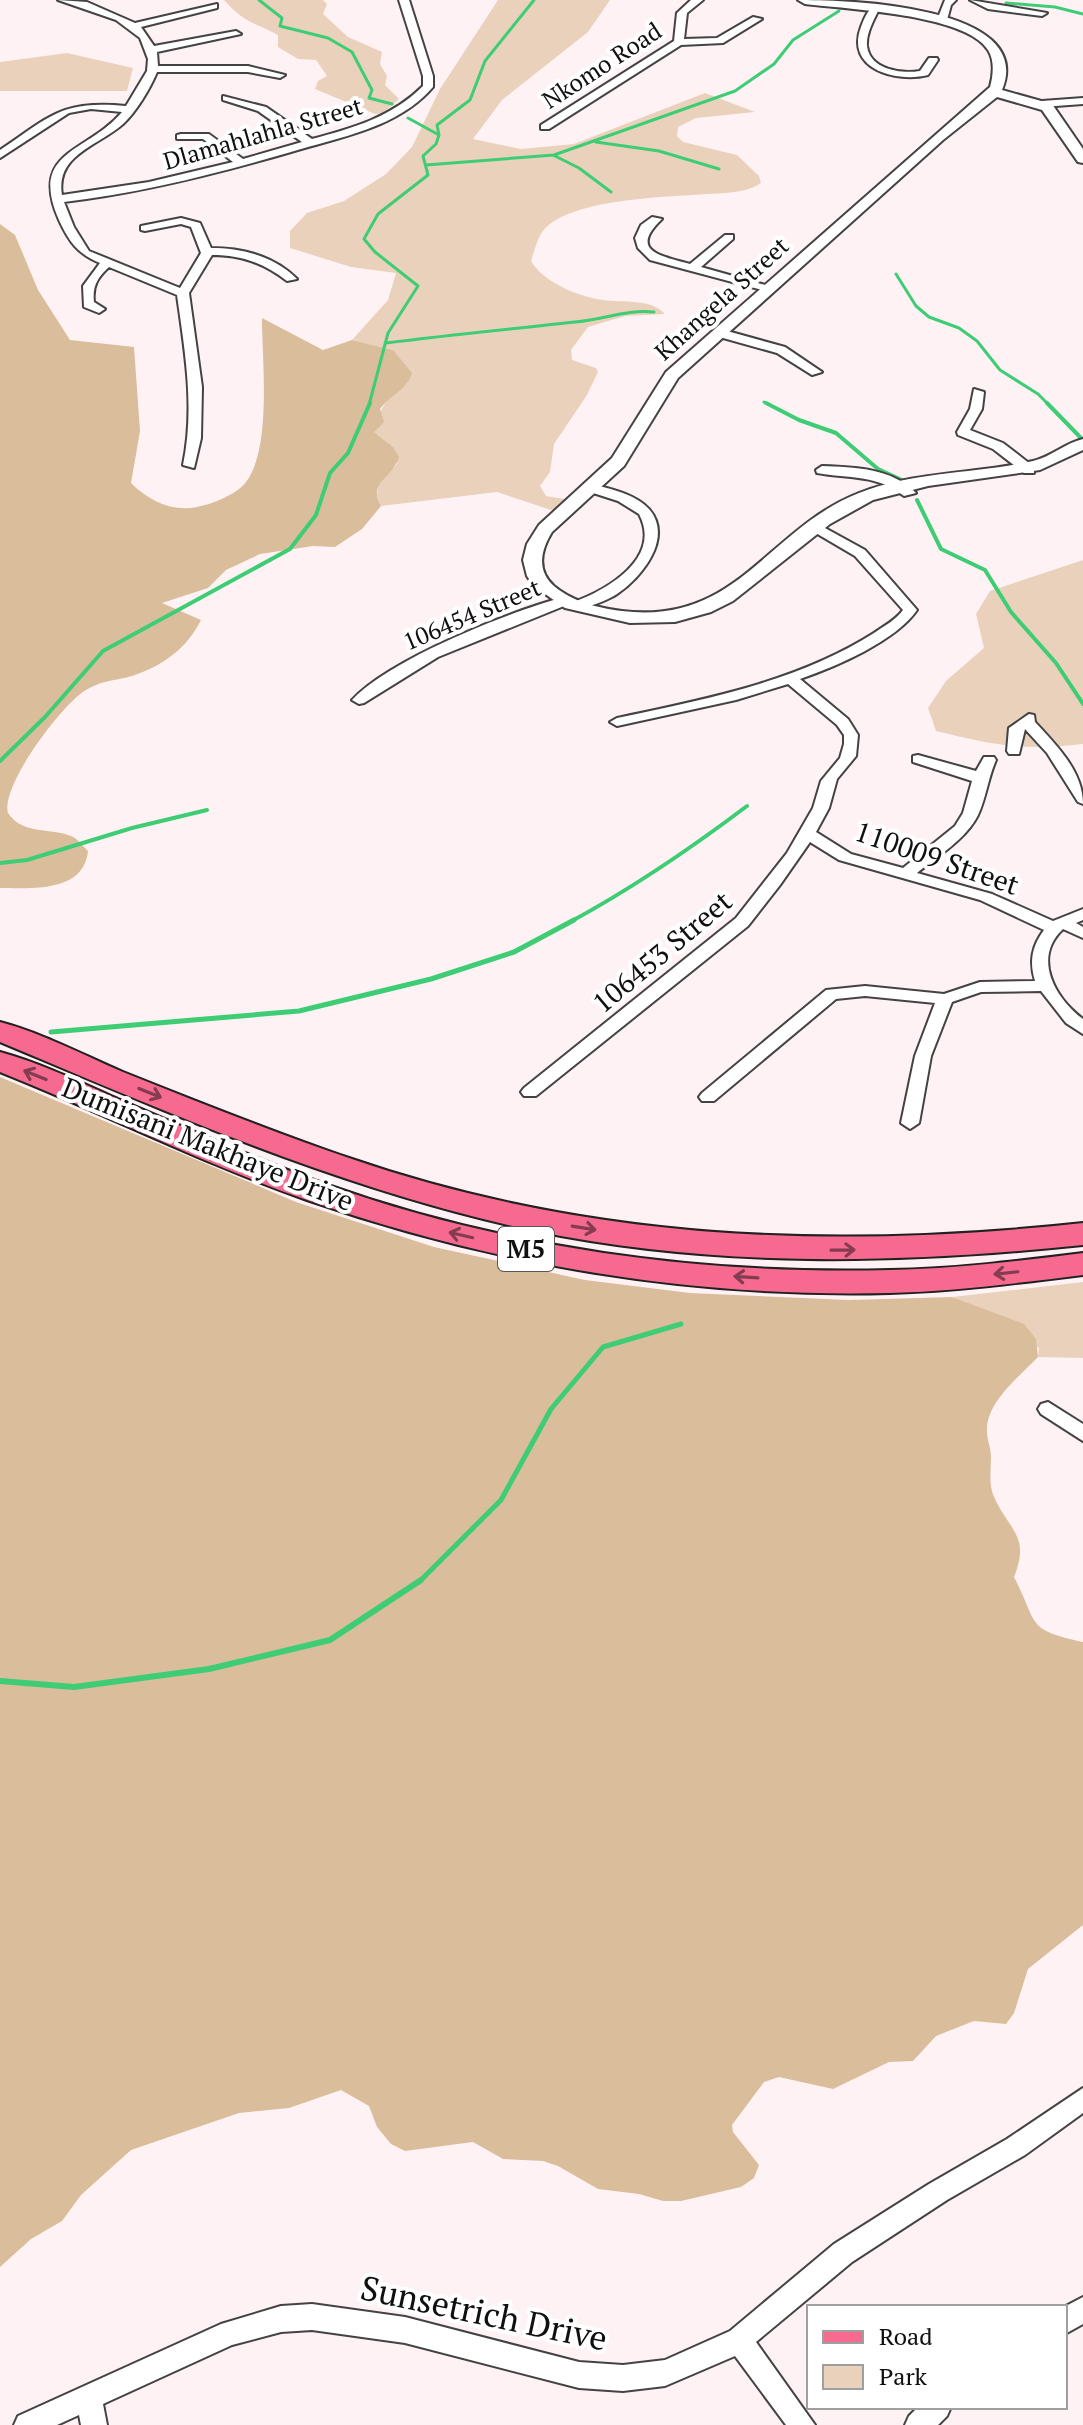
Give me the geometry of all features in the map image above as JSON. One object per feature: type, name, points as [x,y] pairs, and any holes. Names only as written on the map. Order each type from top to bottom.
[{"type":"main road","name":"Dumisani Makhaye Drive","points":[[0,1031],[289,1149],[424,1193],[543,1221],[661,1239],[823,1251],[953,1247],[1083,1234]]},
{"type":"main road","name":"Dumisani Makhaye Drive","points":[[0,1061],[227,1158],[319,1193],[451,1232],[534,1251],[667,1270],[795,1280],[921,1280],[1083,1264]]},
{"type":"street","points":[[63,0],[93,6],[134,26],[143,34],[155,58],[155,69],[117,124],[66,158],[55,176],[57,199],[81,250],[106,264],[183,293]]},
{"type":"street","points":[[93,6],[108,0]]},
{"type":"street","name":"Dlamahlahla Street","points":[[57,199],[164,185],[372,124],[428,87],[428,76],[404,0]]},
{"type":"street","points":[[805,0],[874,9],[944,6],[996,48],[1001,61],[994,92],[1042,104],[1083,101]]},
{"type":"street","points":[[975,0],[988,6],[1042,13]]},
{"type":"street","name":"Nkomo Road","points":[[545,127],[679,42],[678,20],[691,1]]},
{"type":"street","points":[[134,26],[214,6]]},
{"type":"street","points":[[874,9],[865,28],[862,46],[873,63],[896,74],[910,76],[924,73],[933,60]]},
{"type":"street","points":[[679,42],[719,41],[757,19]]},
{"type":"street","points":[[151,50],[236,34]]},
{"type":"street","points":[[155,69],[248,69],[280,75]]},
{"type":"street","name":"Khangela Street","points":[[994,92],[938,137],[663,385],[624,454],[592,488],[551,523],[533,548],[531,561],[534,573],[542,585],[570,604],[609,615],[649,618],[702,609],[744,586],[832,514],[906,490],[988,481],[1083,444]]},
{"type":"street","points":[[227,98],[262,109],[311,143]]},
{"type":"street","points":[[1042,104],[1053,111],[1075,139],[1083,159]]},
{"type":"street","points":[[0,155],[66,111],[91,106],[129,110]]},
{"type":"street","points":[[181,137],[205,136],[242,163]]},
{"type":"street","points":[[656,219],[642,232],[644,249],[662,261],[770,288]]},
{"type":"street","points":[[145,228],[190,222],[196,225],[207,251]]},
{"type":"street","points":[[691,269],[729,237]]},
{"type":"street","points":[[207,251],[235,252],[258,258],[291,279]]},
{"type":"street","points":[[189,465],[195,438],[196,387],[183,293],[207,251]]},
{"type":"street","points":[[99,309],[88,304],[87,289],[106,264]]},
{"type":"street","points":[[720,333],[781,350],[816,372]]},
{"type":"street","points":[[978,392],[976,409],[963,432],[998,446],[1029,467]]},
{"type":"street","points":[[822,470],[870,475],[906,490]]},
{"type":"street","points":[[570,604],[620,585],[647,556],[652,541],[649,520],[636,505],[592,488]]},
{"type":"street","points":[[617,722],[733,697],[792,680],[883,634],[904,619],[910,610],[860,553],[814,526]]},
{"type":"street","name":"106454 Street","points":[[359,700],[403,668],[435,650],[570,604]]},
{"type":"street","name":"106453 Street","points":[[530,1092],[742,922],[763,899],[807,833],[823,805],[829,779],[846,763],[851,735],[843,722],[792,680]]},
{"type":"street","points":[[1014,751],[1016,728],[1028,720],[1082,794]]},
{"type":"street","points":[[918,759],[980,779]]},
{"type":"street","points":[[906,874],[961,829],[971,813],[980,779],[989,760]]},
{"type":"street","name":"110009 Street","points":[[807,833],[845,857],[986,897],[1083,933]]},
{"type":"street","points":[[1083,914],[1059,926],[1040,958],[1042,986],[1071,1020],[1083,1028]]},
{"type":"street","points":[[708,1097],[832,994],[865,991],[945,999],[980,987],[1042,986]]},
{"type":"street","points":[[910,1123],[923,1056],[945,999]]},
{"type":"street","points":[[1048,1409],[1083,1434]]},
{"type":"street","name":"Sunsetrich Drive","points":[[27,2425],[230,2333],[281,2319],[312,2317],[405,2330],[579,2375],[623,2378],[665,2373],[739,2340],[843,2253],[1016,2147],[1083,2099]]},
{"type":"street","points":[[739,2340],[802,2425]]},
{"type":"street","points":[[89,2397],[94,2425]]},
{"type":"street","points":[[918,2425],[936,2409]]},
{"type":"green space","points":[[224,0],[323,0],[327,4],[323,14],[348,37],[382,52],[380,64],[387,76],[385,85],[399,99],[383,113],[375,114],[315,89],[318,81],[327,76],[316,60],[298,59],[278,47],[278,35],[243,17]]},
{"type":"green space","points":[[498,0],[610,0],[588,32],[502,100],[473,139],[521,149],[574,144],[705,93],[755,112],[696,118],[678,127],[677,136],[683,142],[737,155],[759,176],[761,183],[736,192],[645,198],[595,206],[573,212],[542,232],[531,261],[553,282],[583,296],[644,303],[665,314],[625,316],[588,327],[571,350],[572,360],[596,368],[598,372],[587,395],[554,444],[550,472],[540,486],[546,496],[570,500],[554,511],[497,492],[381,506],[378,488],[397,464],[393,447],[374,432],[385,403],[408,382],[393,350],[352,340],[388,300],[396,273],[351,267],[290,248],[290,231],[307,213],[344,201],[386,174],[412,147],[440,89]]},
{"type":"green space","points":[[67,53],[133,68],[127,91],[0,91],[0,62]]},
{"type":"green space","points":[[1083,560],[1083,744],[1043,747],[1009,745],[936,731],[928,708],[946,681],[984,648],[976,614],[990,591]]},
{"type":"green space","points":[[1083,1282],[1083,1358],[1038,1357],[1039,1348],[979,1308],[952,1297]]},
{"type":"shaded area","points":[[0,224],[15,235],[38,290],[70,340],[134,347],[140,431],[131,483],[161,504],[179,508],[203,506],[230,495],[246,482],[254,467],[262,427],[262,318],[323,350],[352,340],[393,350],[412,373],[407,384],[380,409],[384,422],[374,432],[393,447],[399,457],[379,486],[377,492],[381,506],[362,529],[335,547],[313,546],[260,554],[226,570],[208,588],[162,603],[201,620],[189,639],[173,655],[154,667],[86,690],[63,711],[35,746],[14,784],[8,800],[8,813],[22,825],[67,834],[88,851],[84,865],[67,881],[26,888],[0,888]]},
{"type":"shaded area","points":[[0,1077],[296,1202],[434,1247],[585,1280],[690,1293],[849,1300],[952,1297],[1024,1324],[1036,1339],[1038,1357],[1005,1391],[988,1421],[991,1483],[995,1499],[1019,1543],[1020,1553],[1014,1577],[1036,1623],[1051,1633],[1083,1642],[1083,1925],[1028,1969],[1014,2013],[1006,2024],[974,2021],[936,2036],[913,2061],[889,2062],[833,2089],[779,2077],[764,2082],[732,2125],[733,2132],[759,2165],[754,2178],[741,2187],[681,2201],[663,2201],[639,2194],[598,2189],[558,2166],[543,2161],[503,2159],[473,2142],[405,2151],[391,2144],[377,2127],[369,2106],[341,2090],[289,2108],[239,2113],[131,2150],[81,2195],[62,2221],[31,2239],[0,2267]]},
{"type":"waterway","points":[[259,0],[282,18],[280,26],[328,38],[352,52],[372,90],[369,98],[392,104]]},
{"type":"waterway","points":[[439,135],[437,125],[470,100],[485,61],[534,0]]},
{"type":"waterway","points":[[1006,3],[1055,7],[1083,14]]},
{"type":"waterway","points":[[426,165],[554,155],[735,91],[774,64],[793,40],[839,11]]},
{"type":"waterway","points":[[408,118],[439,135]]},
{"type":"waterway","points":[[369,405],[388,333],[418,286],[375,252],[364,239],[378,214],[428,175],[423,156],[436,144],[439,135]]},
{"type":"waterway","points":[[596,142],[659,151],[719,169]]},
{"type":"waterway","points":[[555,156],[579,168],[611,192]]},
{"type":"waterway","points":[[896,274],[916,306],[929,317],[959,328],[977,341],[1000,370],[1047,403]]},
{"type":"waterway","points":[[386,343],[654,312]]},
{"type":"waterway","points":[[0,761],[45,717],[103,651],[290,549],[316,515],[330,473],[348,453],[370,403]]},
{"type":"waterway","points":[[766,403],[770,405]]},
{"type":"waterway","points":[[766,403],[799,420],[836,433],[878,469],[904,481]]},
{"type":"waterway","points":[[1047,403],[1081,438]]},
{"type":"waterway","points":[[917,500],[941,549],[985,570],[1011,612],[1056,663],[1083,704]]},
{"type":"waterway","points":[[570,922],[661,867],[747,806]]},
{"type":"waterway","points":[[0,863],[27,860],[132,828],[207,810]]},
{"type":"waterway","points":[[51,1032],[299,1011],[431,979],[514,952],[574,920]]},
{"type":"waterway","points":[[421,1580],[501,1500],[551,1409],[603,1347],[681,1324]]},
{"type":"waterway","points":[[0,1681],[74,1687],[209,1669],[330,1640],[421,1580]]}]
